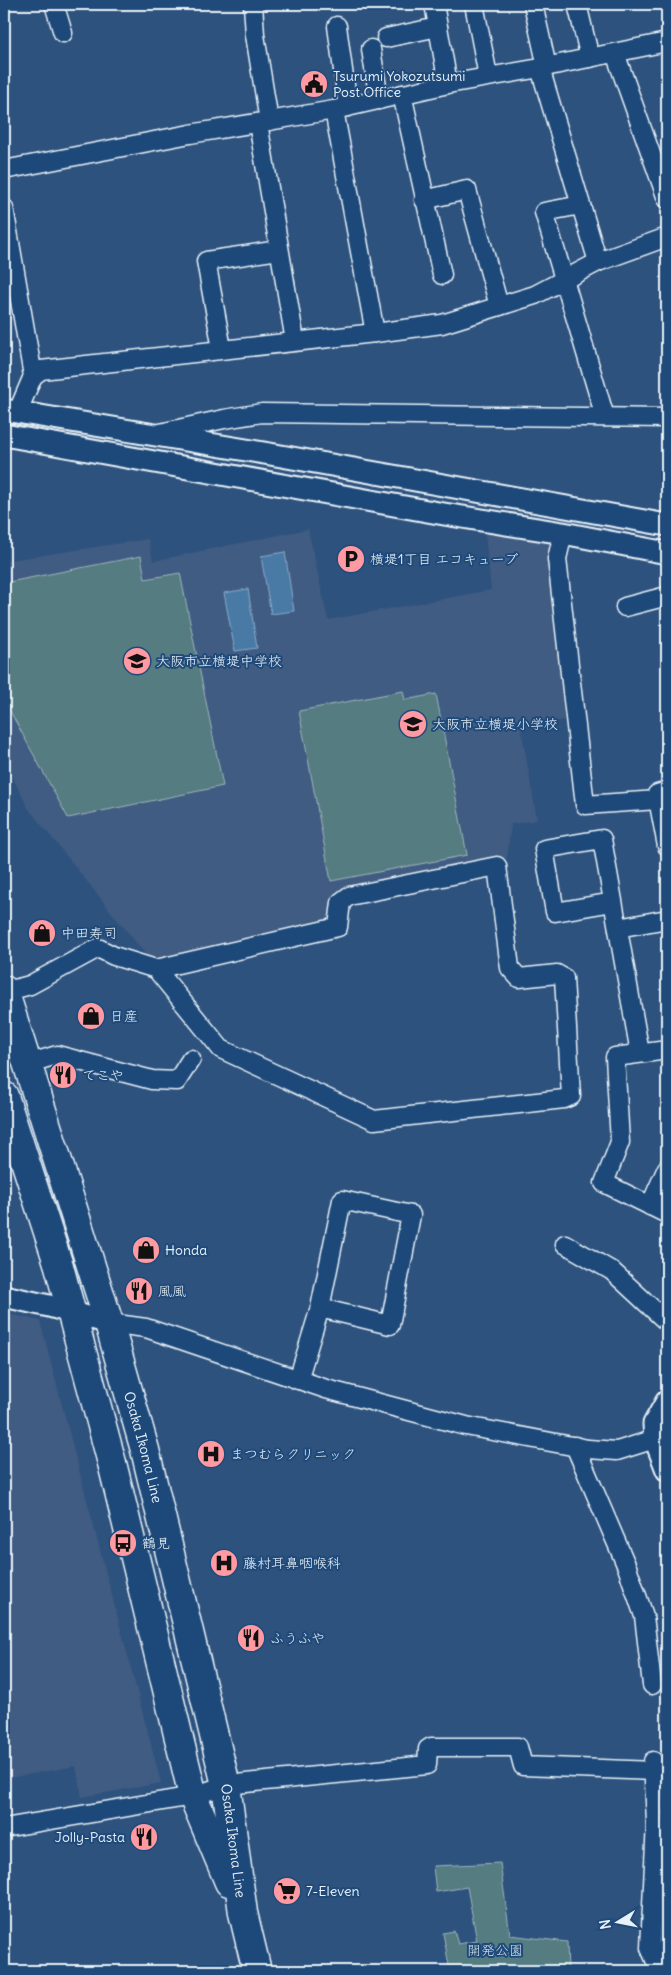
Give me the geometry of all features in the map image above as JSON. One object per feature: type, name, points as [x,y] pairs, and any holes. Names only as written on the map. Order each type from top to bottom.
[{"type":"main road","name":"Osaka Ikoma Line","points":[[4,991],[109,1323],[145,1450],[226,1786],[243,1913],[257,1971]]},
{"type":"main road","name":"Osaka Ikoma Line","points":[[4,1096],[59,1266],[112,1463],[192,1796],[243,1913]]},
{"type":"street","points":[[54,4],[64,33]]},
{"type":"street","points":[[253,4],[263,122],[279,250],[296,341]]},
{"type":"street","points":[[434,4],[448,84]]},
{"type":"street","points":[[474,4],[488,76]]},
{"type":"street","points":[[533,4],[544,68],[598,262]]},
{"type":"street","points":[[577,4],[590,58]]},
{"type":"street","points":[[337,26],[341,108],[375,333]]},
{"type":"street","points":[[386,38],[438,27]]},
{"type":"street","points":[[4,170],[341,108],[448,84],[544,68],[667,42]]},
{"type":"street","points":[[371,49],[379,100]]},
{"type":"street","points":[[615,53],[667,199]]},
{"type":"street","points":[[402,94],[442,276]]},
{"type":"street","points":[[424,200],[467,190],[499,306]]},
{"type":"street","points":[[581,205],[544,212],[605,417]]},
{"type":"street","points":[[4,208],[33,376]]},
{"type":"street","points":[[667,237],[598,262],[535,295],[442,324],[41,370],[33,376],[11,411],[667,525]]},
{"type":"street","points":[[222,349],[206,261],[279,250]]},
{"type":"street","points":[[154,435],[224,419],[262,413],[667,418]]},
{"type":"street","points":[[4,435],[667,553]]},
{"type":"street","points":[[529,527],[535,502]]},
{"type":"street","points":[[562,533],[557,558],[585,805],[663,796],[667,846]]},
{"type":"street","points":[[625,607],[667,596]]},
{"type":"street","points":[[613,902],[555,912],[544,849],[602,839],[640,1053]]},
{"type":"street","points":[[4,991],[30,985],[98,948],[114,956],[156,969],[338,927],[342,902],[350,896],[497,866],[510,968],[519,978],[557,974],[564,978],[571,1096],[564,1099],[374,1120],[221,1049],[156,969]]},
{"type":"street","points":[[618,928],[667,919]]},
{"type":"street","points":[[667,1050],[615,1057],[620,1142],[604,1184],[667,1214]]},
{"type":"street","points":[[28,1064],[58,1055],[152,1080],[177,1081],[191,1059]]},
{"type":"street","points":[[650,1206],[667,1168]]},
{"type":"street","points":[[298,1380],[320,1308],[342,1200],[411,1214],[390,1325],[320,1308]]},
{"type":"street","points":[[565,1244],[612,1271],[665,1312]]},
{"type":"street","points":[[4,1296],[109,1323],[146,1328],[298,1380],[466,1426],[575,1446],[617,1451],[655,1439]]},
{"type":"street","points":[[667,1401],[654,1424],[655,1439],[667,1470]]},
{"type":"street","points":[[575,1446],[627,1567],[644,1616],[652,1685]]},
{"type":"street","points":[[4,1828],[192,1796],[226,1786],[427,1766],[428,1749],[431,1747],[518,1747],[523,1766],[654,1766],[662,1822],[650,1948],[660,1971]]},
{"type":"shaded area","points":[[308,529],[328,620],[491,590],[485,533],[550,543],[564,720],[521,728],[537,820],[511,824],[507,858],[347,888],[334,901],[330,917],[325,922],[150,960],[28,808],[4,760],[4,561],[148,539],[153,561]]},
{"type":"shaded area","points":[[285,552],[294,611],[271,614],[261,556]]},
{"type":"shaded area","points":[[248,589],[257,648],[235,651],[224,593]]},
{"type":"shaded area","points":[[4,1313],[40,1321],[161,1783],[82,1797],[76,1766],[4,1779]]},
{"type":"green space","points":[[141,556],[145,579],[180,573],[223,786],[68,818],[4,700],[4,583]]},
{"type":"green space","points":[[403,691],[405,700],[436,694],[467,855],[331,881],[299,711]]},
{"type":"green space","name":"開発公園","points":[[500,1863],[510,1935],[567,1942],[568,1971],[450,1971],[443,1933],[454,1931],[458,1944],[477,1941],[467,1887],[436,1892],[433,1866]]},
{"type":"place","name":"Tsurumi Yokozutsumi Post Office","points":[[314,84]]},
{"type":"place","name":"横堤1丁目 エコキューブ","points":[[351,559]]},
{"type":"place","name":"大阪市立横堤中学校","points":[[137,661]]},
{"type":"place","name":"大阪市立横堤小学校","points":[[413,724]]},
{"type":"place","name":"中田寿司","points":[[42,933]]},
{"type":"place","name":"日産","points":[[91,1016]]},
{"type":"place","name":"てこや","points":[[63,1075]]},
{"type":"place","name":"Honda","points":[[146,1250]]},
{"type":"place","name":"風風","points":[[139,1291]]},
{"type":"place","name":"まつむらクリニック","points":[[211,1454]]},
{"type":"place","name":"鶴見","points":[[123,1543]]},
{"type":"place","name":"藤村耳鼻咽喉科","points":[[224,1563]]},
{"type":"place","name":"ふうふや","points":[[251,1638]]},
{"type":"place","name":"Jolly-Pasta","points":[[144,1837]]},
{"type":"place","name":"7-Eleven","points":[[287,1891]]}]
